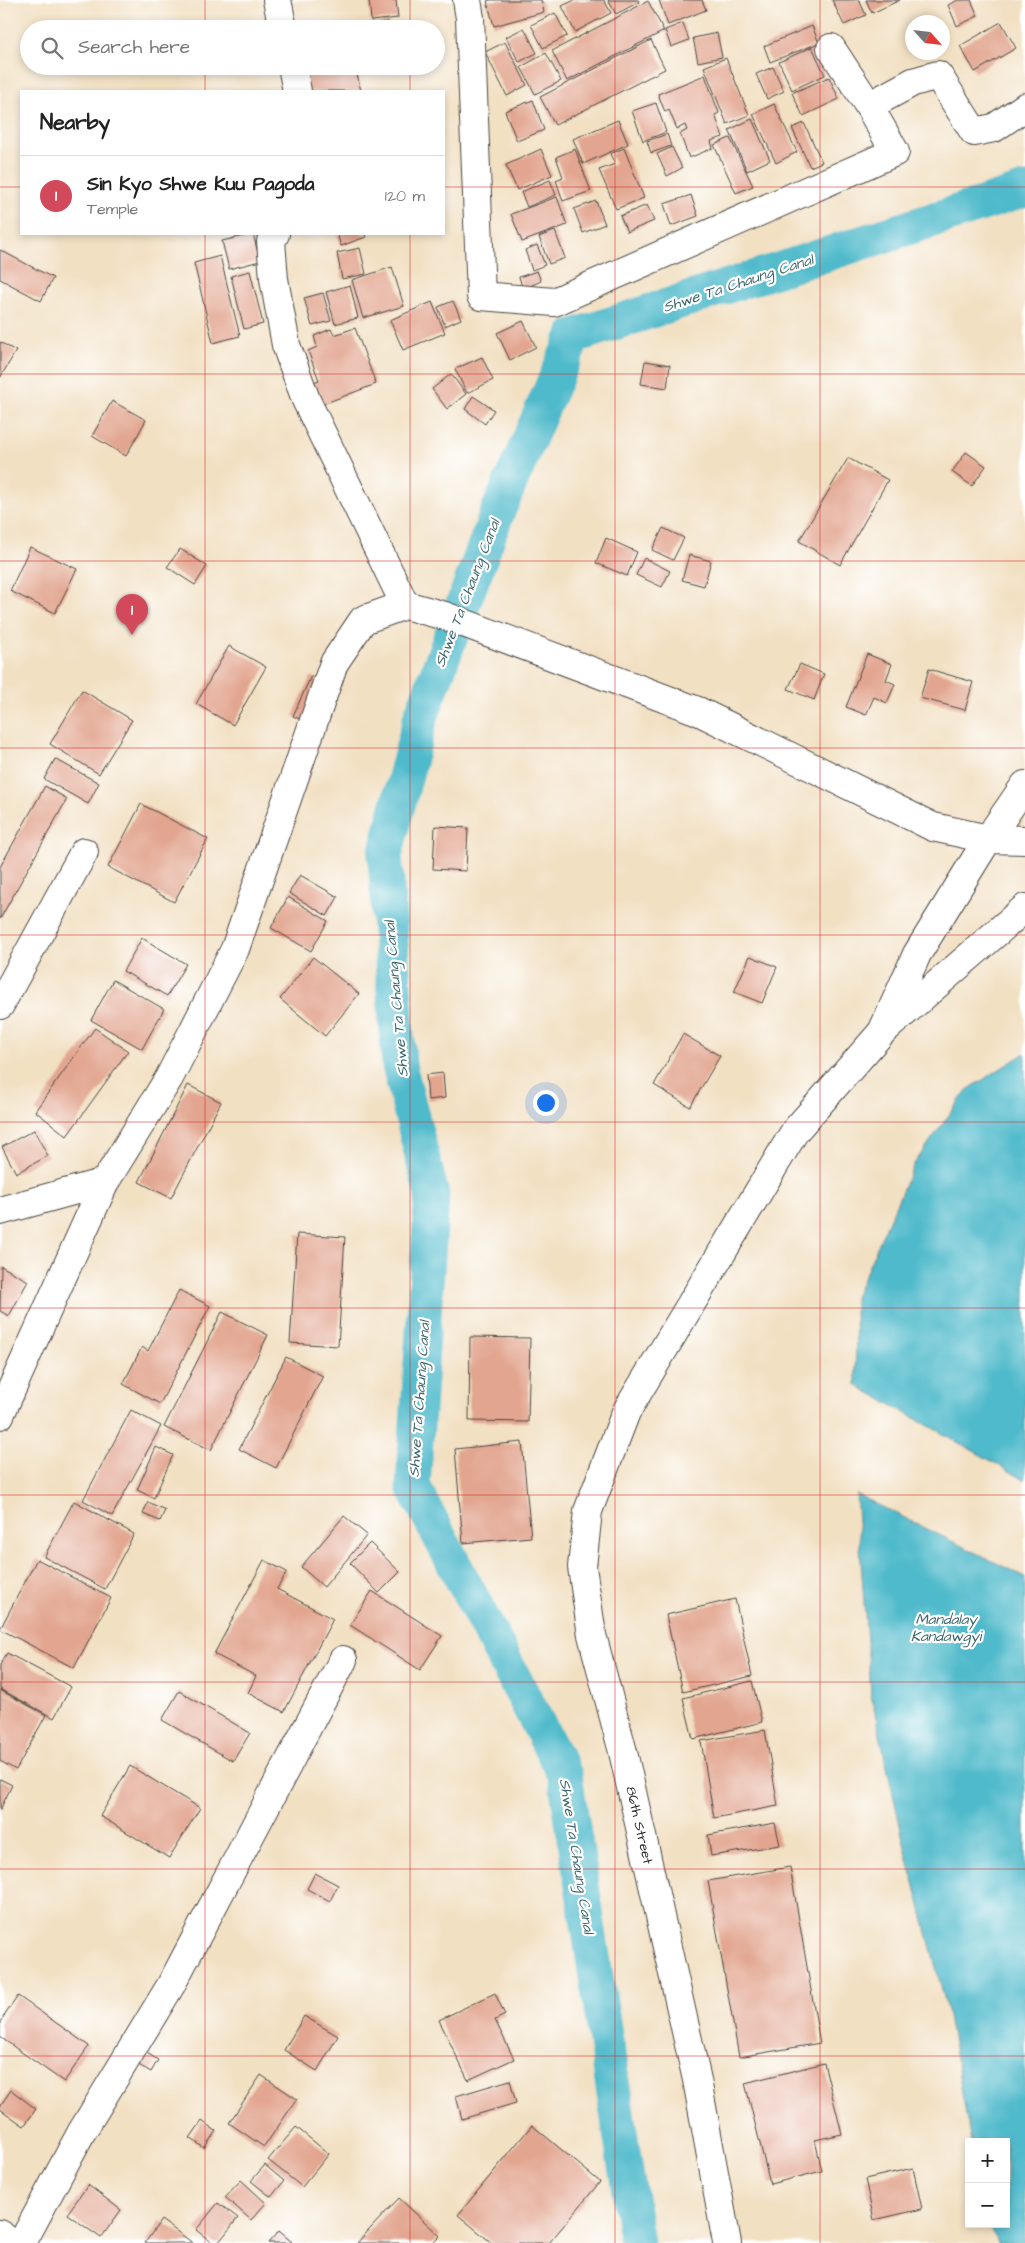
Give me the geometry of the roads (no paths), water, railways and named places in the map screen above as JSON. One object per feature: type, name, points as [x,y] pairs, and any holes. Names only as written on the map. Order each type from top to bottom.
[{"type":"street","points":[[277,0],[281,20]]},
{"type":"street","points":[[467,0],[470,18],[481,296],[554,302],[895,152],[869,106],[831,48]]},
{"type":"street","points":[[294,75],[298,90]]},
{"type":"street","points":[[869,106],[913,82],[938,75],[974,132],[994,128],[1025,107]]},
{"type":"street","points":[[274,235],[271,242],[274,279],[286,345],[306,400],[405,605]]},
{"type":"street","points":[[0,1415],[104,1182],[169,1078],[235,949],[334,663],[363,620],[405,605],[445,616],[698,711],[933,828],[988,838],[1025,840]]},
{"type":"street","points":[[882,1032],[917,954],[988,838],[1025,785]]},
{"type":"street","points":[[0,1005],[84,852]]},
{"type":"street","points":[[882,1032],[1025,908]]},
{"type":"street","name":"86th Street","points":[[727,2243],[697,2080],[623,1752],[592,1635],[582,1567],[588,1511],[626,1412],[795,1130],[882,1032]]},
{"type":"street","points":[[0,1211],[104,1182]]},
{"type":"street","points":[[22,2243],[86,2125],[171,1985],[343,1660]]},
{"type":"street","points":[[0,2234],[10,2243]]},
{"type":"water","points":[[1025,1053],[1025,1480],[856,1385],[855,1297],[914,1164],[967,1090]]},
{"type":"water","name":"Mandalay Kandawgyi","points":[[856,1494],[1025,1577],[1025,2243],[997,2243],[991,2228],[1010,2228],[1010,2138],[970,2138],[947,2010],[905,1848],[871,1695]]},
{"type":"waterway","name":"Shwe Ta Chaung Canal","points":[[637,2243],[565,1775],[413,1486],[432,1195],[399,1065],[385,855],[421,716],[498,511],[574,336],[1025,190]]},
{"type":"place","name":"Sin Kyo Shwe Kuu Pagoda","points":[[132,635]]}]
